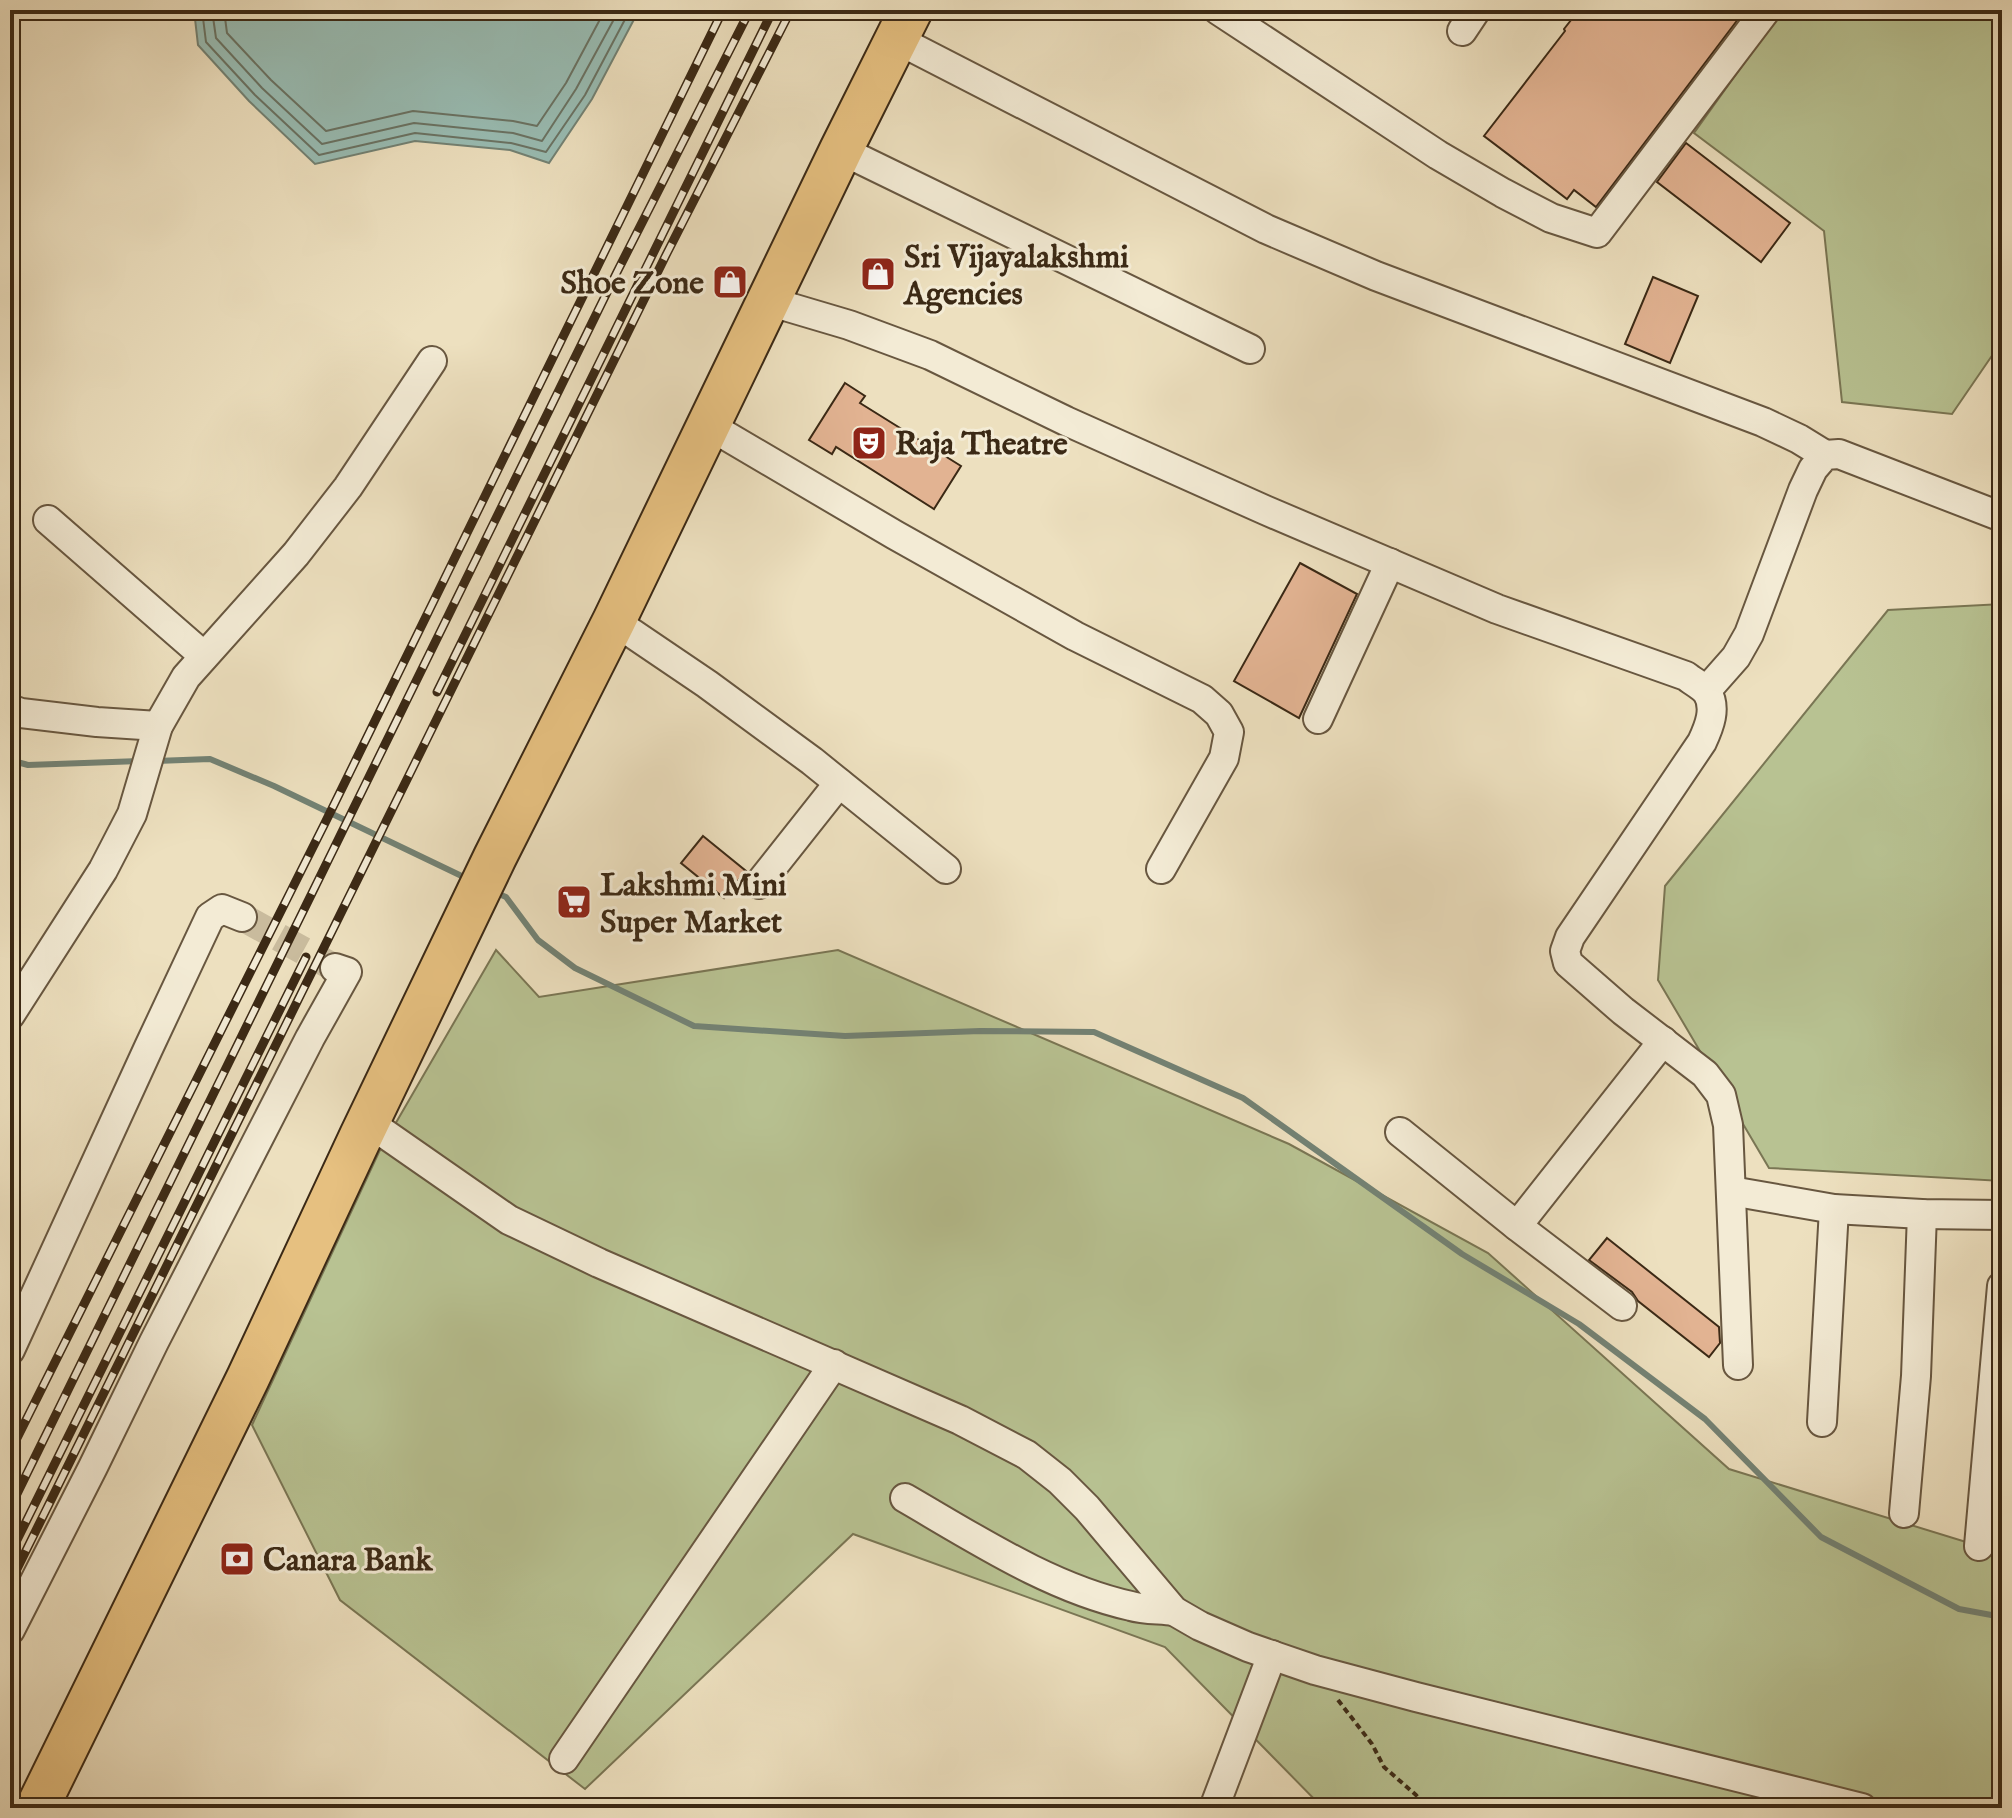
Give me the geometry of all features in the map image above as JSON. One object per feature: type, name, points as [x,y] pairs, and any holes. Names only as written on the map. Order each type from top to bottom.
[{"type":"highway","points":[[37,1808],[248,1378],[495,857],[614,621],[903,24]]},
{"type":"street","points":[[1218,10],[1490,186],[1551,218],[1597,233],[1766,10]]},
{"type":"street","points":[[903,24],[1266,229],[1376,276],[1763,422],[1825,455],[1839,454],[2002,517]]},
{"type":"street","points":[[841,150],[1250,349]]},
{"type":"street","points":[[768,301],[849,325],[930,355],[1066,421],[1265,510],[1497,609],[1686,676],[1706,691],[1712,707],[1710,724],[1702,742],[1570,937],[1565,951],[1568,963],[1577,972],[1705,1074],[1721,1095],[1728,1125],[1738,1365]]},
{"type":"street","points":[[10,1015],[103,870],[132,814],[156,736],[186,677],[296,554],[356,474],[432,361]]},
{"type":"street","points":[[708,425],[1075,636],[1202,699],[1219,714],[1229,732],[1224,758],[1161,869]]},
{"type":"street","points":[[1706,691],[1736,657],[1749,634],[1803,490],[1813,469],[1825,455]]},
{"type":"street","points":[[48,520],[204,656]]},
{"type":"street","points":[[1318,719],[1390,563]]},
{"type":"street","points":[[614,621],[707,684],[839,783],[946,869]]},
{"type":"street","points":[[10,709],[97,722],[156,736]]},
{"type":"street","points":[[759,884],[839,783]]},
{"type":"street","points":[[10,1350],[210,917],[222,909],[242,917]]},
{"type":"street","points":[[10,1630],[160,1329],[347,972],[335,968]]},
{"type":"street","points":[[1517,1226],[1663,1041]]},
{"type":"street","points":[[368,1122],[509,1220],[599,1263],[960,1420],[1027,1455],[1087,1508],[1174,1611],[1200,1626],[1315,1670],[1862,1808]]},
{"type":"street","points":[[1400,1132],[1622,1306]]},
{"type":"street","points":[[1731,1191],[1834,1209],[2002,1215]]},
{"type":"street","points":[[1822,1422],[1834,1209]]},
{"type":"street","points":[[1904,1513],[1916,1376],[1922,1214]]},
{"type":"street","points":[[1979,1546],[2002,1286]]},
{"type":"street","points":[[564,1759],[834,1364]]},
{"type":"street","points":[[905,1498],[1045,1576],[1133,1607],[1174,1611]]},
{"type":"street","points":[[1214,1808],[1272,1655]]},
{"type":"path","points":[[1315,1670],[1372,1744],[1384,1767],[1427,1808]]},
{"type":"green space","points":[[1782,10],[2002,10],[2002,341],[1952,414],[1842,402],[1824,231],[1694,133]]},
{"type":"green space","points":[[2002,604],[2002,1181],[1769,1168],[1658,980],[1665,886],[1888,610]]},
{"type":"green space","points":[[496,950],[539,997],[838,950],[1289,1144],[1488,1253],[1729,1469],[1979,1546],[2002,1548],[2002,1808],[1323,1808],[1165,1647],[853,1534],[585,1789],[340,1600],[252,1425],[379,1152]]},
{"type":"water","points":[[194,10],[639,10],[592,99],[549,163],[510,150],[415,141],[315,164],[249,101],[198,45]]},
{"type":"building","points":[[1579,10],[1745,10],[1596,207],[1574,190],[1567,199],[1484,136]]},
{"type":"building","points":[[1686,143],[1790,223],[1761,262],[1657,182]]},
{"type":"building","points":[[1653,277],[1698,296],[1670,363],[1625,344]]},
{"type":"building","name":"Raja Theatre","points":[[845,383],[865,396],[860,403],[961,466],[934,509],[836,447],[832,454],[809,440]]},
{"type":"building","points":[[1300,563],[1357,594],[1299,718],[1234,681]]},
{"type":"building","points":[[703,836],[746,871],[724,898],[681,863]]},
{"type":"building","points":[[1607,1238],[1719,1327],[1720,1343],[1709,1357],[1589,1260]]},
{"type":"waterway","points":[[156,761],[210,759],[274,786],[470,880]]},
{"type":"waterway","points":[[10,760],[28,765],[140,761]]},
{"type":"waterway","points":[[494,892],[506,897],[538,940],[575,968],[694,1026],[845,1036],[980,1031],[1094,1032],[1243,1098],[1462,1254],[1579,1324],[1705,1419],[1821,1537],[1959,1609],[2002,1617]]},
{"type":"tunnel","points":[[242,917],[335,968]]},
{"type":"railway","points":[[10,1452],[325,823],[723,10]]},
{"type":"railway","points":[[10,1508],[617,272],[750,10]]},
{"type":"railway","points":[[437,692],[773,10]]},
{"type":"railway","points":[[10,1583],[666,255],[791,10]]},
{"type":"railway","points":[[10,1554],[306,957]]},
{"type":"place","name":"Sri Vijayalakshmi Agencies","points":[[878,274]]},
{"type":"place","name":"Shoe Zone","points":[[730,282]]},
{"type":"place","name":"Raja Theatre","points":[[869,443]]},
{"type":"place","name":"Lakshmi Mini Super Market","points":[[574,902]]},
{"type":"place","name":"Canara Bank","points":[[237,1559]]}]
